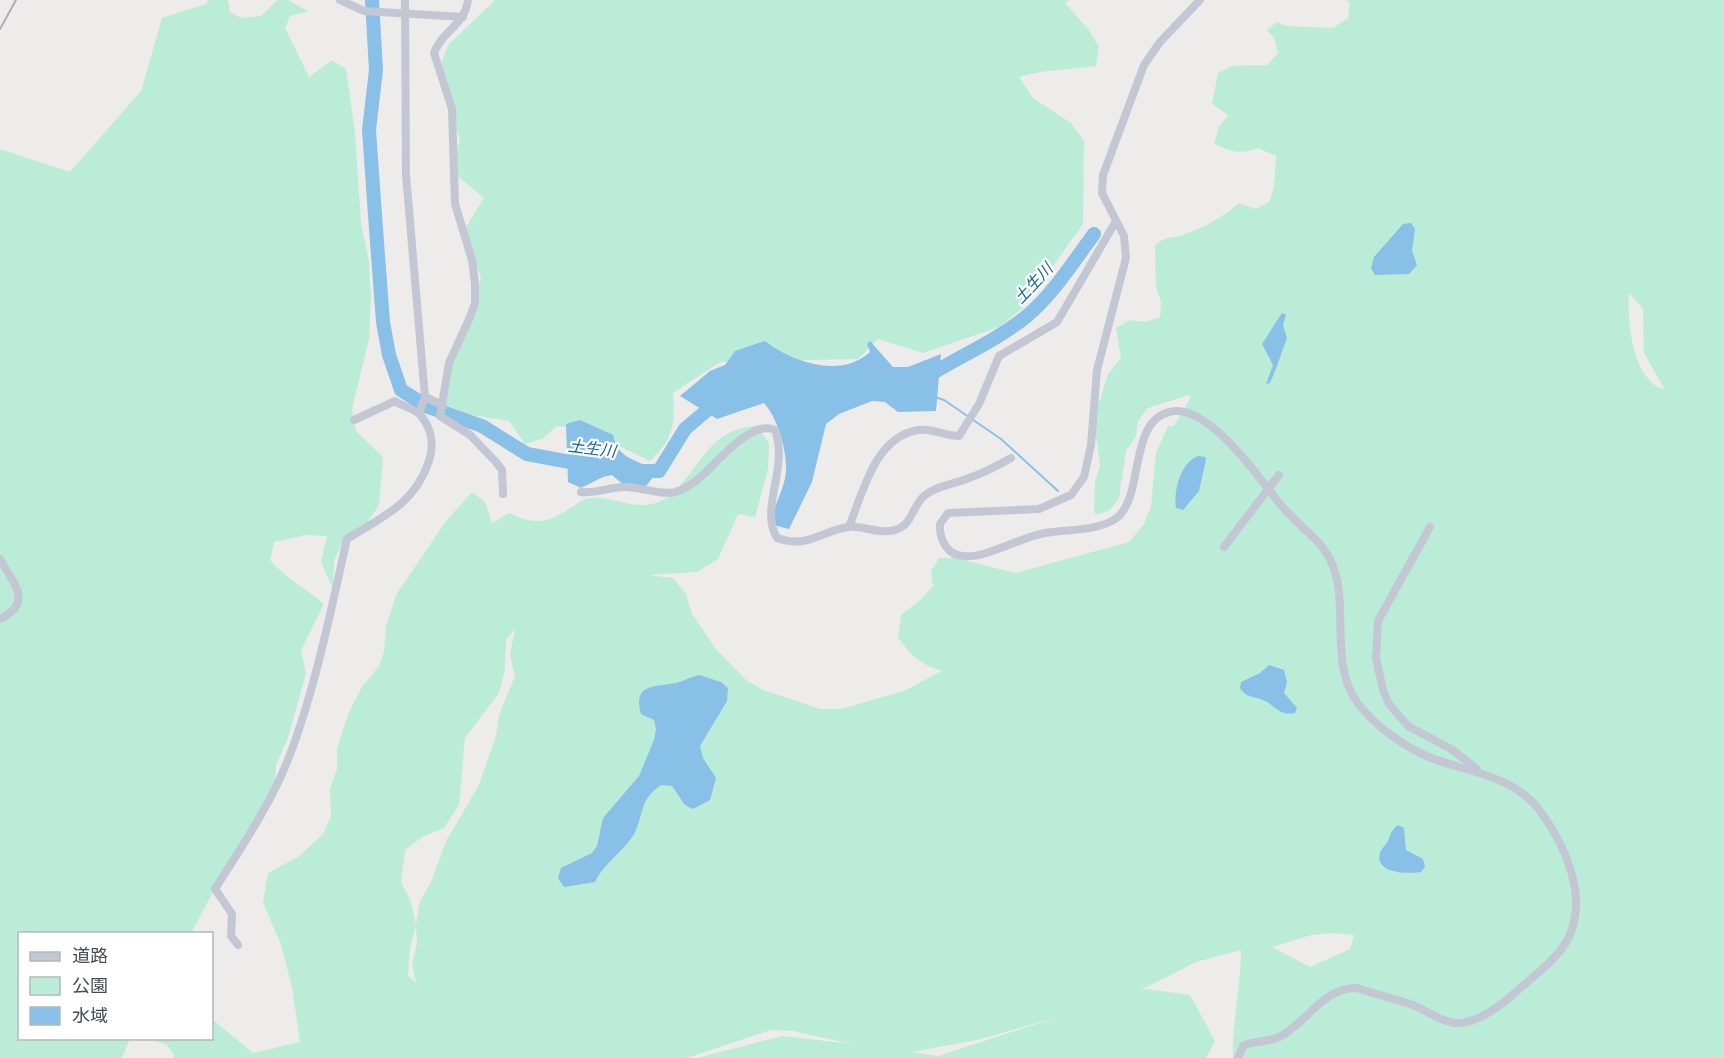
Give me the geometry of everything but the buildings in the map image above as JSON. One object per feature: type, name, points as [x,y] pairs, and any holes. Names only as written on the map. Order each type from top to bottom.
[{"type":"street","points":[[340,0],[364,11],[463,17]]},
{"type":"street","points":[[362,0],[364,11]]},
{"type":"street","points":[[405,0],[406,175],[424,399],[419,413]]},
{"type":"street","points":[[468,0],[463,17],[457,26],[442,37],[434,53],[452,109],[455,204],[472,260],[476,284],[475,303],[449,363],[440,416],[470,435],[496,462],[502,470],[503,494]]},
{"type":"street","points":[[1200,0],[1151,53],[1102,175],[1102,193],[1124,236],[1126,258],[1097,370],[1091,445],[1084,477],[1071,495],[1039,509],[948,513],[939,527],[948,551],[954,555],[972,556],[1019,539],[1101,525],[1116,519],[1128,503],[1149,427],[1157,417],[1174,411],[1186,413],[1201,421],[1243,455],[1282,506],[1326,550],[1335,572],[1340,598],[1342,666],[1348,689],[1360,706],[1388,734],[1424,755],[1486,775],[1523,794],[1539,810],[1566,859],[1575,888],[1577,915],[1567,940],[1551,960],[1511,996],[1468,1022],[1453,1023],[1415,1006],[1357,988],[1348,988],[1322,1001],[1294,1028],[1277,1038],[1251,1041],[1242,1046],[1238,1058]]},
{"type":"street","points":[[849,527],[880,456],[890,442],[901,434],[920,430],[959,436],[979,404],[999,356],[1057,322],[1116,221]]},
{"type":"street","points":[[424,399],[443,405]]},
{"type":"street","points":[[238,945],[231,936],[232,914],[215,889],[261,814],[289,758],[347,539],[394,510],[412,495],[426,471],[431,454],[432,437],[419,413],[394,401],[354,420]]},
{"type":"street","points":[[581,492],[593,494],[626,487],[665,495],[704,474],[711,465],[745,437],[764,427],[775,430],[780,444],[779,469],[770,521],[777,538],[796,542],[825,536],[849,527],[872,531],[895,531],[904,526],[916,505],[929,493],[987,471],[1011,458]]},
{"type":"street","points":[[1224,547],[1279,475]]},
{"type":"street","points":[[1430,527],[1378,621],[1376,658],[1383,690],[1389,704],[1408,726],[1451,749],[1486,775]]},
{"type":"street","points":[[0,559],[20,595],[20,603],[16,610],[0,619]]},
{"type":"green space","points":[[208,0],[228,0],[230,12],[241,18],[261,16],[277,0],[288,0],[308,11],[290,16],[285,28],[309,77],[332,60],[346,69],[355,133],[361,223],[369,262],[371,298],[369,339],[352,409],[356,431],[383,457],[379,505],[365,526],[344,539],[334,561],[333,589],[321,562],[327,536],[306,535],[274,542],[270,560],[324,604],[301,651],[306,673],[288,738],[276,765],[274,797],[243,837],[192,932],[18,932],[18,1040],[130,1040],[122,1058],[0,1058],[0,149],[70,172],[141,91],[162,18],[206,4]]},
{"type":"green space","points":[[495,0],[1069,0],[1065,3],[1088,29],[1099,46],[1096,66],[1048,71],[1019,77],[1033,98],[1071,123],[1084,141],[1083,224],[1024,307],[999,327],[923,353],[878,339],[858,359],[720,362],[673,393],[674,414],[671,430],[664,445],[650,461],[586,430],[557,426],[542,439],[525,444],[509,421],[445,411],[444,380],[472,317],[481,277],[462,233],[484,198],[450,170],[460,140],[439,70],[448,45]]},
{"type":"green space","points":[[1347,0],[1724,0],[1724,1058],[1233,1058],[1241,950],[1196,962],[1139,991],[1147,989],[1190,995],[1215,1041],[1206,1058],[697,1058],[783,1036],[852,1044],[793,1031],[771,1030],[687,1058],[173,1058],[174,1055],[167,1045],[152,1040],[213,1040],[213,1020],[253,1053],[300,1042],[292,987],[281,945],[263,902],[268,873],[298,857],[323,834],[331,816],[330,789],[337,769],[337,748],[349,712],[362,687],[379,666],[384,651],[386,627],[396,595],[446,521],[472,492],[485,502],[492,523],[509,513],[526,520],[547,520],[585,499],[596,498],[647,505],[672,495],[721,438],[742,428],[756,426],[769,443],[768,470],[755,517],[738,514],[718,559],[697,572],[648,575],[673,578],[686,594],[692,614],[716,649],[746,680],[763,690],[820,709],[841,709],[904,691],[942,671],[928,666],[917,658],[898,637],[901,615],[933,586],[931,571],[939,558],[956,558],[1015,573],[1129,542],[1144,524],[1151,506],[1156,453],[1168,426],[1174,426],[1191,397],[1189,395],[1148,408],[1138,421],[1136,436],[1126,451],[1119,498],[1110,510],[1097,515],[1094,512],[1095,481],[1100,466],[1094,419],[1108,374],[1121,358],[1116,328],[1130,320],[1145,322],[1160,317],[1161,302],[1156,287],[1155,245],[1164,239],[1180,236],[1206,225],[1239,203],[1256,209],[1269,202],[1274,187],[1276,156],[1258,148],[1235,152],[1214,143],[1219,127],[1228,115],[1212,104],[1218,73],[1231,66],[1267,65],[1278,53],[1274,38],[1267,30],[1277,22],[1286,26],[1333,28],[1348,18],[1350,3]],"holes":[[[1629,293],[1643,309],[1644,353],[1665,390],[1645,375],[1639,363],[1631,334]],[[515,629],[510,655],[515,676],[499,715],[496,736],[478,787],[446,841],[431,882],[420,901],[416,925],[411,902],[401,882],[405,850],[422,837],[444,828],[459,805],[465,738],[499,693],[505,670],[506,640]],[[416,926],[417,943],[412,964],[416,983],[408,976],[410,947]],[[1332,933],[1354,935],[1350,949],[1310,967],[1272,947],[1311,935]],[[1055,1018],[938,1056],[912,1052],[977,1040]]]},
{"type":"water","points":[[1411,223],[1415,229],[1412,251],[1417,265],[1409,274],[1375,275],[1371,268],[1374,257],[1403,224]]},
{"type":"water","points":[[1282,313],[1286,315],[1283,325],[1287,338],[1270,383],[1266,384],[1273,365],[1262,344]]},
{"type":"water","points":[[765,341],[776,349],[802,361],[817,365],[845,365],[858,360],[870,352],[867,344],[870,341],[893,367],[908,367],[941,354],[936,411],[898,412],[885,402],[872,401],[839,414],[826,424],[812,482],[789,529],[769,524],[784,483],[786,462],[777,425],[769,409],[764,403],[717,419],[680,396],[710,371],[725,365],[735,351]]},
{"type":"water","points":[[580,420],[613,435],[619,450],[624,454],[658,471],[646,486],[625,486],[612,475],[581,488],[568,482],[566,424]]},
{"type":"water","points":[[1198,456],[1205,457],[1206,460],[1199,491],[1183,510],[1176,508],[1177,486],[1180,478],[1187,464]]},
{"type":"water","points":[[1269,665],[1284,670],[1287,682],[1284,693],[1297,708],[1295,713],[1282,712],[1261,699],[1249,696],[1240,688],[1241,682],[1260,673]]},
{"type":"water","points":[[699,675],[721,682],[728,688],[727,701],[700,746],[703,758],[716,778],[710,800],[693,809],[685,805],[672,786],[661,785],[645,802],[630,840],[604,868],[595,882],[564,887],[558,878],[561,868],[592,853],[597,846],[603,818],[639,776],[654,740],[656,729],[654,720],[641,714],[639,704],[643,692],[654,686],[676,683]]},
{"type":"water","points":[[1398,825],[1404,828],[1406,850],[1423,859],[1425,867],[1421,872],[1394,871],[1382,865],[1381,852]]},
{"type":"waterway","name":"土生川","points":[[372,0],[376,70],[369,130],[375,215],[383,322],[389,355],[401,390],[428,407],[482,426],[527,454],[586,465]]},
{"type":"waterway","name":"土生川","points":[[925,378],[1003,333],[1027,316],[1055,287],[1094,234]]},
{"type":"waterway","points":[[935,397],[944,400],[1001,439],[1058,491]]},
{"type":"waterway","name":"土生川","points":[[640,471],[659,471],[685,429],[719,400]]},
{"type":"railway","points":[[0,29],[16,0]]}]
